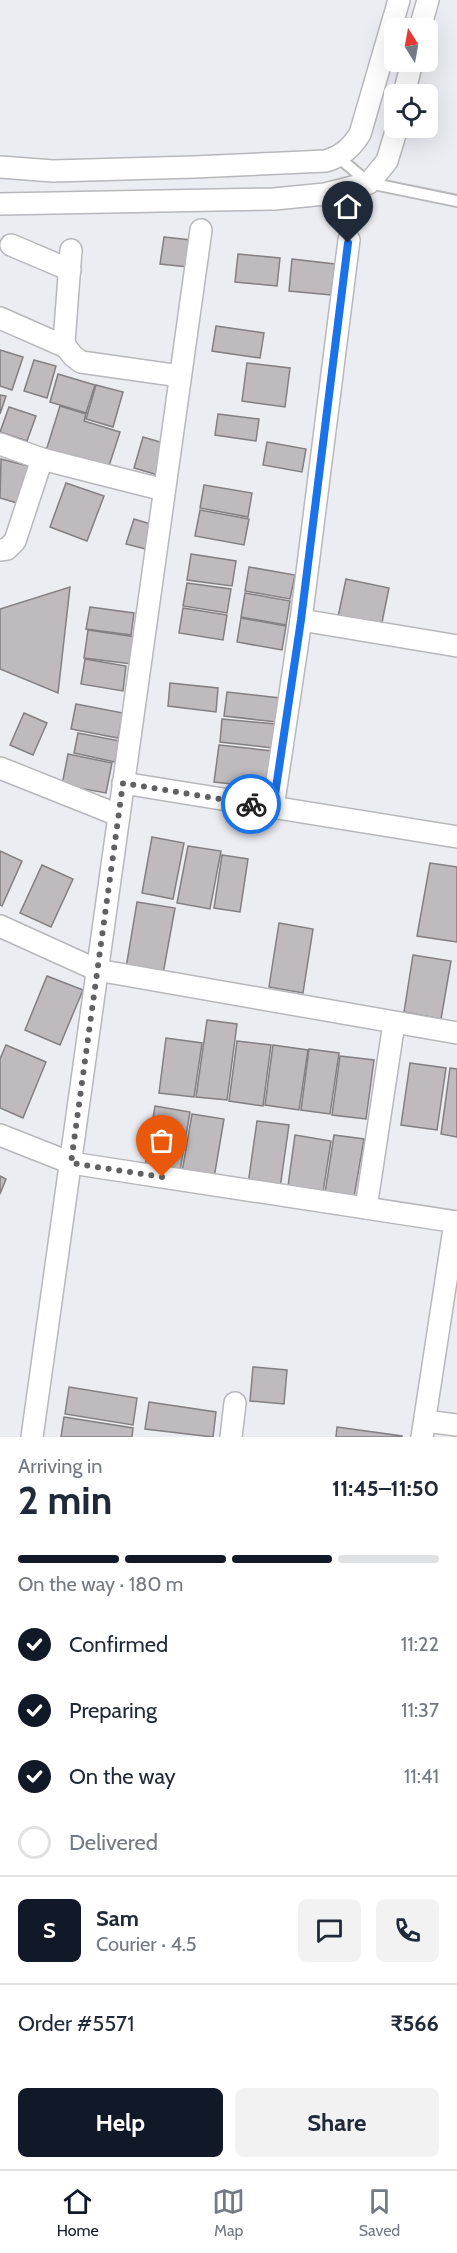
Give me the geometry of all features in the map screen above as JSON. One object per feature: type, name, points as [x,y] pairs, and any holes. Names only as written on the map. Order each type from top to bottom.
[{"type":"street","points":[[0,167],[52,171],[194,167],[326,160],[338,157],[352,146],[360,134],[399,0]]},
{"type":"street","points":[[423,18],[428,0]]},
{"type":"street","points":[[0,204],[274,199],[325,194],[369,183],[387,161],[394,138]]},
{"type":"street","points":[[32,1437],[43,1344],[71,1163],[201,230]]},
{"type":"street","points":[[273,808],[301,620],[349,240]]},
{"type":"street","points":[[11,245],[70,260],[64,342],[73,356],[81,362],[180,376]]},
{"type":"street","points":[[0,318],[66,347]]},
{"type":"street","points":[[0,444],[42,459],[165,490]]},
{"type":"street","points":[[0,550],[7,549],[15,541],[42,459]]},
{"type":"street","points":[[301,620],[457,646]]},
{"type":"street","points":[[0,768],[118,814]]},
{"type":"street","points":[[123,783],[457,837]]},
{"type":"street","points":[[0,926],[97,970],[457,1033]]},
{"type":"street","points":[[366,1208],[394,1023]]},
{"type":"street","points":[[0,1135],[71,1163],[456,1222],[424,1429],[457,1425]]},
{"type":"street","points":[[231,1437],[235,1402]]},
{"type":"lane","points":[[338,157],[369,183],[457,201]]},
{"type":"building","points":[[164,237],[191,240],[188,267],[160,264]]},
{"type":"building","points":[[238,254],[280,258],[277,286],[235,282]]},
{"type":"building","points":[[292,259],[335,264],[331,295],[289,291]]},
{"type":"building","points":[[216,326],[264,333],[260,358],[212,351]]},
{"type":"building","points":[[0,350],[23,357],[12,390],[0,386]]},
{"type":"building","points":[[34,360],[56,366],[47,398],[24,391]]},
{"type":"building","points":[[247,363],[290,368],[285,407],[242,401]]},
{"type":"building","points":[[58,374],[95,385],[86,413],[50,402]]},
{"type":"building","points":[[96,385],[123,392],[113,427],[86,419]]},
{"type":"building","points":[[0,395],[6,396],[0,414]]},
{"type":"building","points":[[60,406],[86,414],[84,421],[120,432],[107,472],[45,454]]},
{"type":"building","points":[[9,407],[36,416],[27,441],[0,432]]},
{"type":"building","points":[[218,414],[259,419],[256,441],[215,435]]},
{"type":"building","points":[[143,437],[167,444],[158,475],[134,468]]},
{"type":"building","points":[[267,442],[306,449],[302,472],[263,465]]},
{"type":"building","points":[[1,459],[36,468],[24,505],[0,498]]},
{"type":"building","points":[[66,483],[104,496],[87,541],[50,527]]},
{"type":"building","points":[[204,485],[252,493],[248,517],[200,508]]},
{"type":"building","points":[[200,510],[249,519],[244,545],[195,536]]},
{"type":"building","points":[[134,519],[154,525],[146,549],[126,544]]},
{"type":"building","points":[[191,554],[236,561],[232,586],[187,580]]},
{"type":"building","points":[[249,567],[295,575],[290,599],[245,591]]},
{"type":"building","points":[[346,579],[389,588],[381,627],[338,617]]},
{"type":"building","points":[[187,583],[231,589],[227,613],[183,606]]},
{"type":"building","points":[[70,587],[58,693],[0,669],[0,609]]},
{"type":"building","points":[[245,593],[290,601],[286,625],[241,617]]},
{"type":"building","points":[[90,607],[134,613],[131,635],[86,629]]},
{"type":"building","points":[[183,608],[227,615],[223,640],[179,633]]},
{"type":"building","points":[[241,618],[286,626],[282,650],[237,642]]},
{"type":"building","points":[[88,630],[136,637],[132,664],[84,658]]},
{"type":"building","points":[[85,659],[126,666],[123,691],[81,684]]},
{"type":"building","points":[[170,683],[218,688],[216,712],[168,706]]},
{"type":"building","points":[[227,692],[280,698],[277,722],[224,716]]},
{"type":"building","points":[[76,704],[123,713],[118,738],[71,729]]},
{"type":"building","points":[[24,713],[47,723],[33,755],[10,745]]},
{"type":"building","points":[[222,719],[276,724],[273,748],[220,742]]},
{"type":"building","points":[[78,733],[120,741],[115,762],[74,753]]},
{"type":"building","points":[[219,745],[273,751],[269,788],[214,782]]},
{"type":"building","points":[[68,754],[112,763],[106,793],[62,785]]},
{"type":"building","points":[[152,837],[184,843],[173,899],[142,893]]},
{"type":"building","points":[[188,846],[221,851],[210,909],[177,903]]},
{"type":"building","points":[[0,851],[22,861],[2,906],[0,905]]},
{"type":"building","points":[[222,855],[248,859],[240,912],[214,908]]},
{"type":"building","points":[[430,863],[457,867],[457,942],[417,936]]},
{"type":"building","points":[[42,865],[73,879],[51,927],[20,913]]},
{"type":"building","points":[[137,902],[175,908],[163,974],[126,968]]},
{"type":"building","points":[[279,923],[313,929],[303,993],[269,987]]},
{"type":"building","points":[[413,955],[451,961],[441,1019],[404,1012]]},
{"type":"building","points":[[47,976],[83,990],[60,1045],[25,1030]]},
{"type":"building","points":[[207,1020],[237,1024],[227,1100],[196,1097]]},
{"type":"building","points":[[166,1038],[202,1043],[194,1097],[159,1093]]},
{"type":"building","points":[[237,1041],[271,1045],[263,1106],[229,1101]]},
{"type":"building","points":[[6,1045],[46,1062],[23,1118],[0,1108],[0,1059]]},
{"type":"building","points":[[273,1045],[308,1050],[299,1110],[265,1105]]},
{"type":"building","points":[[309,1049],[339,1053],[330,1114],[301,1110]]},
{"type":"building","points":[[340,1056],[374,1060],[366,1119],[332,1115]]},
{"type":"building","points":[[410,1063],[446,1068],[437,1130],[401,1125]]},
{"type":"building","points":[[450,1068],[457,1069],[457,1137],[441,1134]]},
{"type":"building","points":[[155,1106],[190,1112],[180,1171],[145,1166]]},
{"type":"building","points":[[192,1114],[224,1119],[214,1178],[182,1172]]},
{"type":"building","points":[[257,1121],[289,1125],[280,1188],[248,1184]]},
{"type":"building","points":[[295,1135],[331,1141],[323,1192],[288,1186]]},
{"type":"building","points":[[334,1135],[364,1139],[354,1197],[325,1193]]},
{"type":"building","points":[[0,1176],[6,1179],[0,1194]]},
{"type":"building","points":[[253,1367],[287,1370],[284,1404],[250,1401]]},
{"type":"building","points":[[69,1387],[137,1398],[133,1425],[65,1414]]},
{"type":"building","points":[[149,1402],[216,1412],[213,1437],[145,1429]]},
{"type":"building","points":[[64,1417],[133,1428],[132,1437],[61,1437]]},
{"type":"building","points":[[337,1427],[402,1436],[402,1437],[336,1437]]},
{"type":"way so far","points":[[162,1177],[71,1163],[123,783],[251,804]]},
{"type":"route","points":[[251,804],[273,808],[301,620],[348,243]]}]
